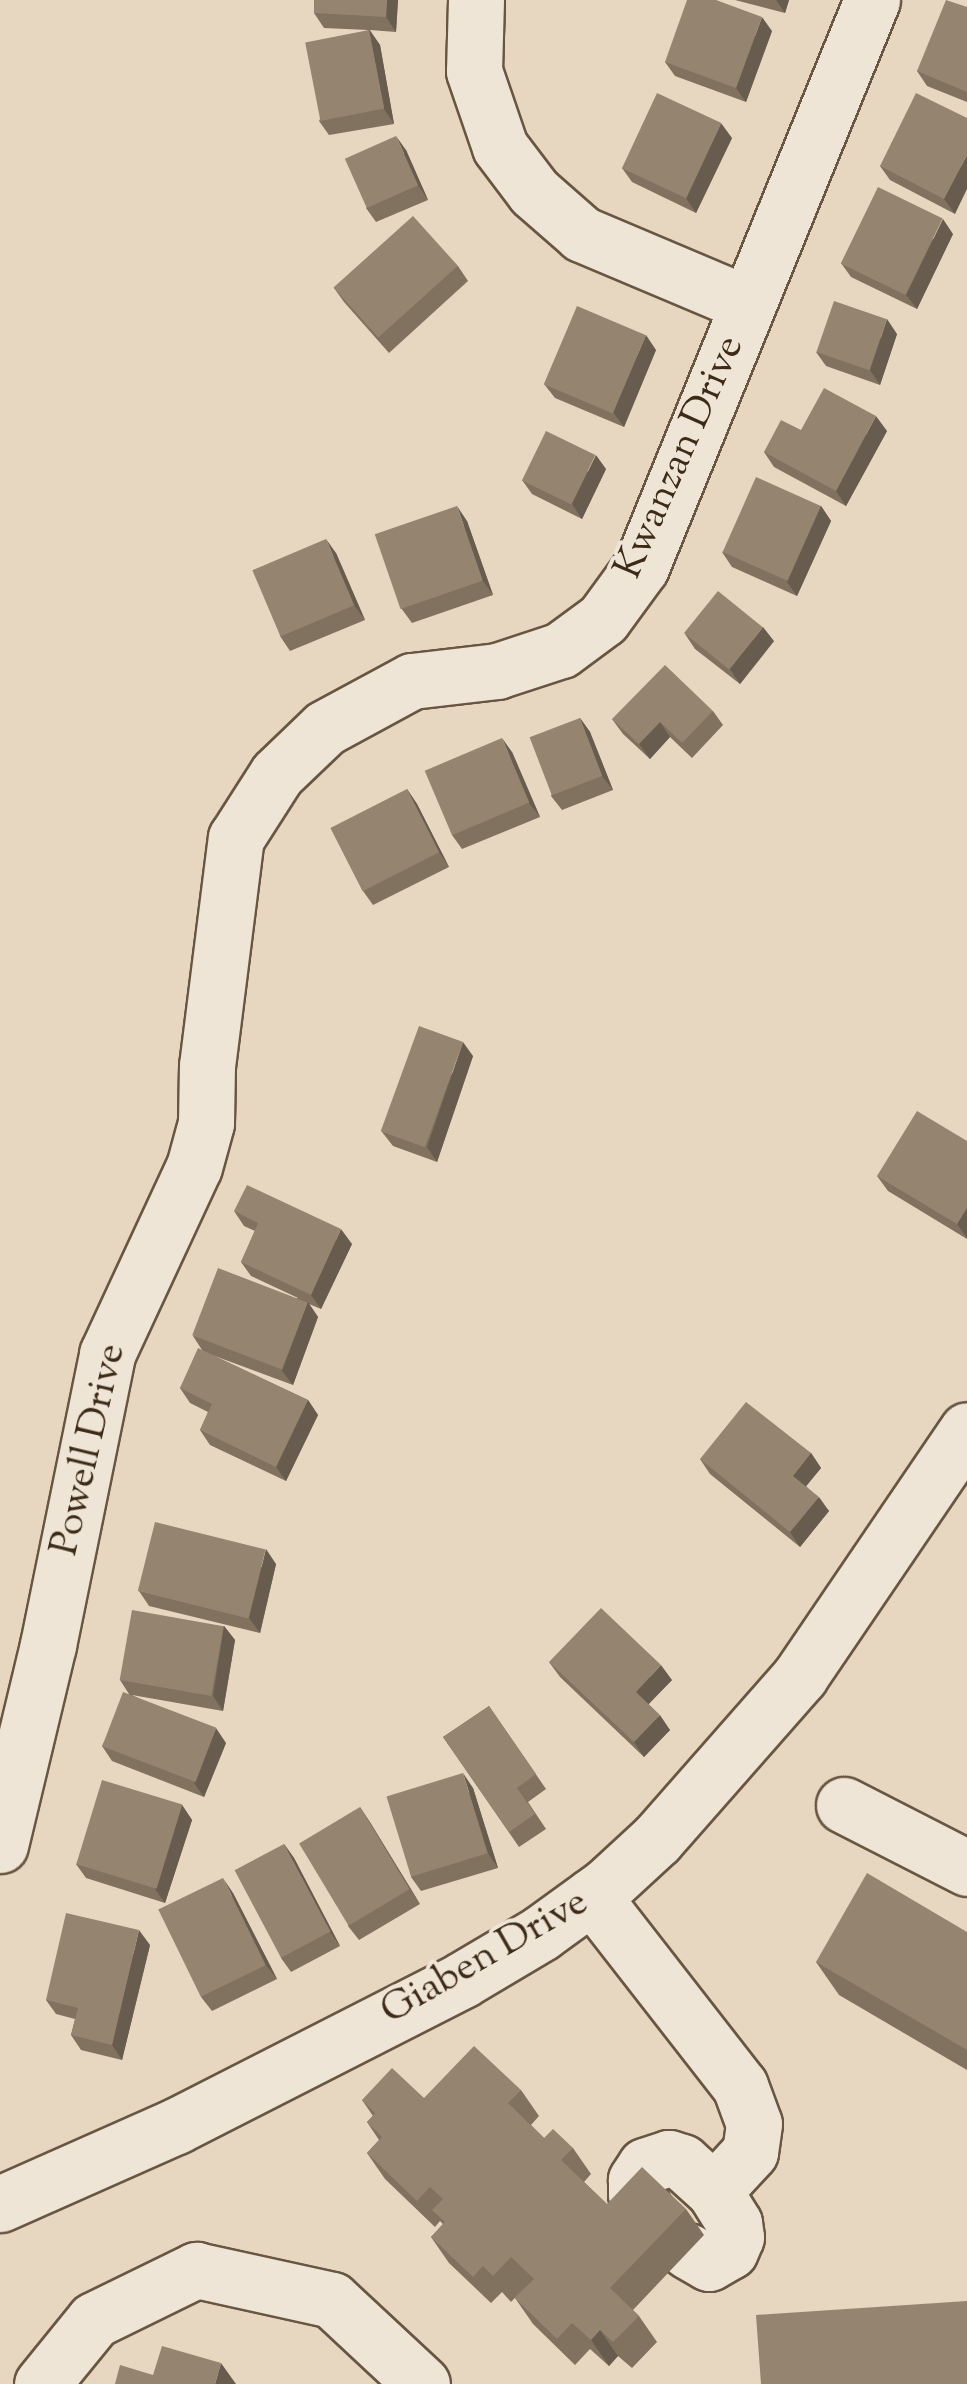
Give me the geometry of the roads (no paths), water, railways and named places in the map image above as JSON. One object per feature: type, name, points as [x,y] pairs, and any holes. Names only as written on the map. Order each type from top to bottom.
[{"type":"street","points":[[476,0],[474,71],[500,147],[534,192],[582,234],[748,304]]},
{"type":"street","name":"Kwanzan Drive","points":[[207,1066],[236,838],[277,774],[325,728],[412,681],[497,672],[561,650],[604,619],[641,567],[872,0]]},
{"type":"street","name":"Powell Drive","points":[[0,1846],[48,1644],[107,1354],[194,1168],[206,1123],[207,1066]]},
{"type":"street","name":"Giaben Drive","points":[[0,2204],[176,2126],[462,1980],[592,1896],[657,1840],[800,1676],[967,1430]]},
{"type":"street","points":[[844,1805],[967,1868]]},
{"type":"street","points":[[592,1896],[740,2086],[754,2124],[750,2152],[714,2192]]},
{"type":"street","points":[[645,2210],[636,2194],[636,2180],[657,2159],[682,2162],[714,2192],[734,2222],[736,2237],[730,2251],[709,2264],[688,2252]]},
{"type":"street","points":[[42,2384],[94,2320],[196,2270],[332,2300],[422,2384]]}]
